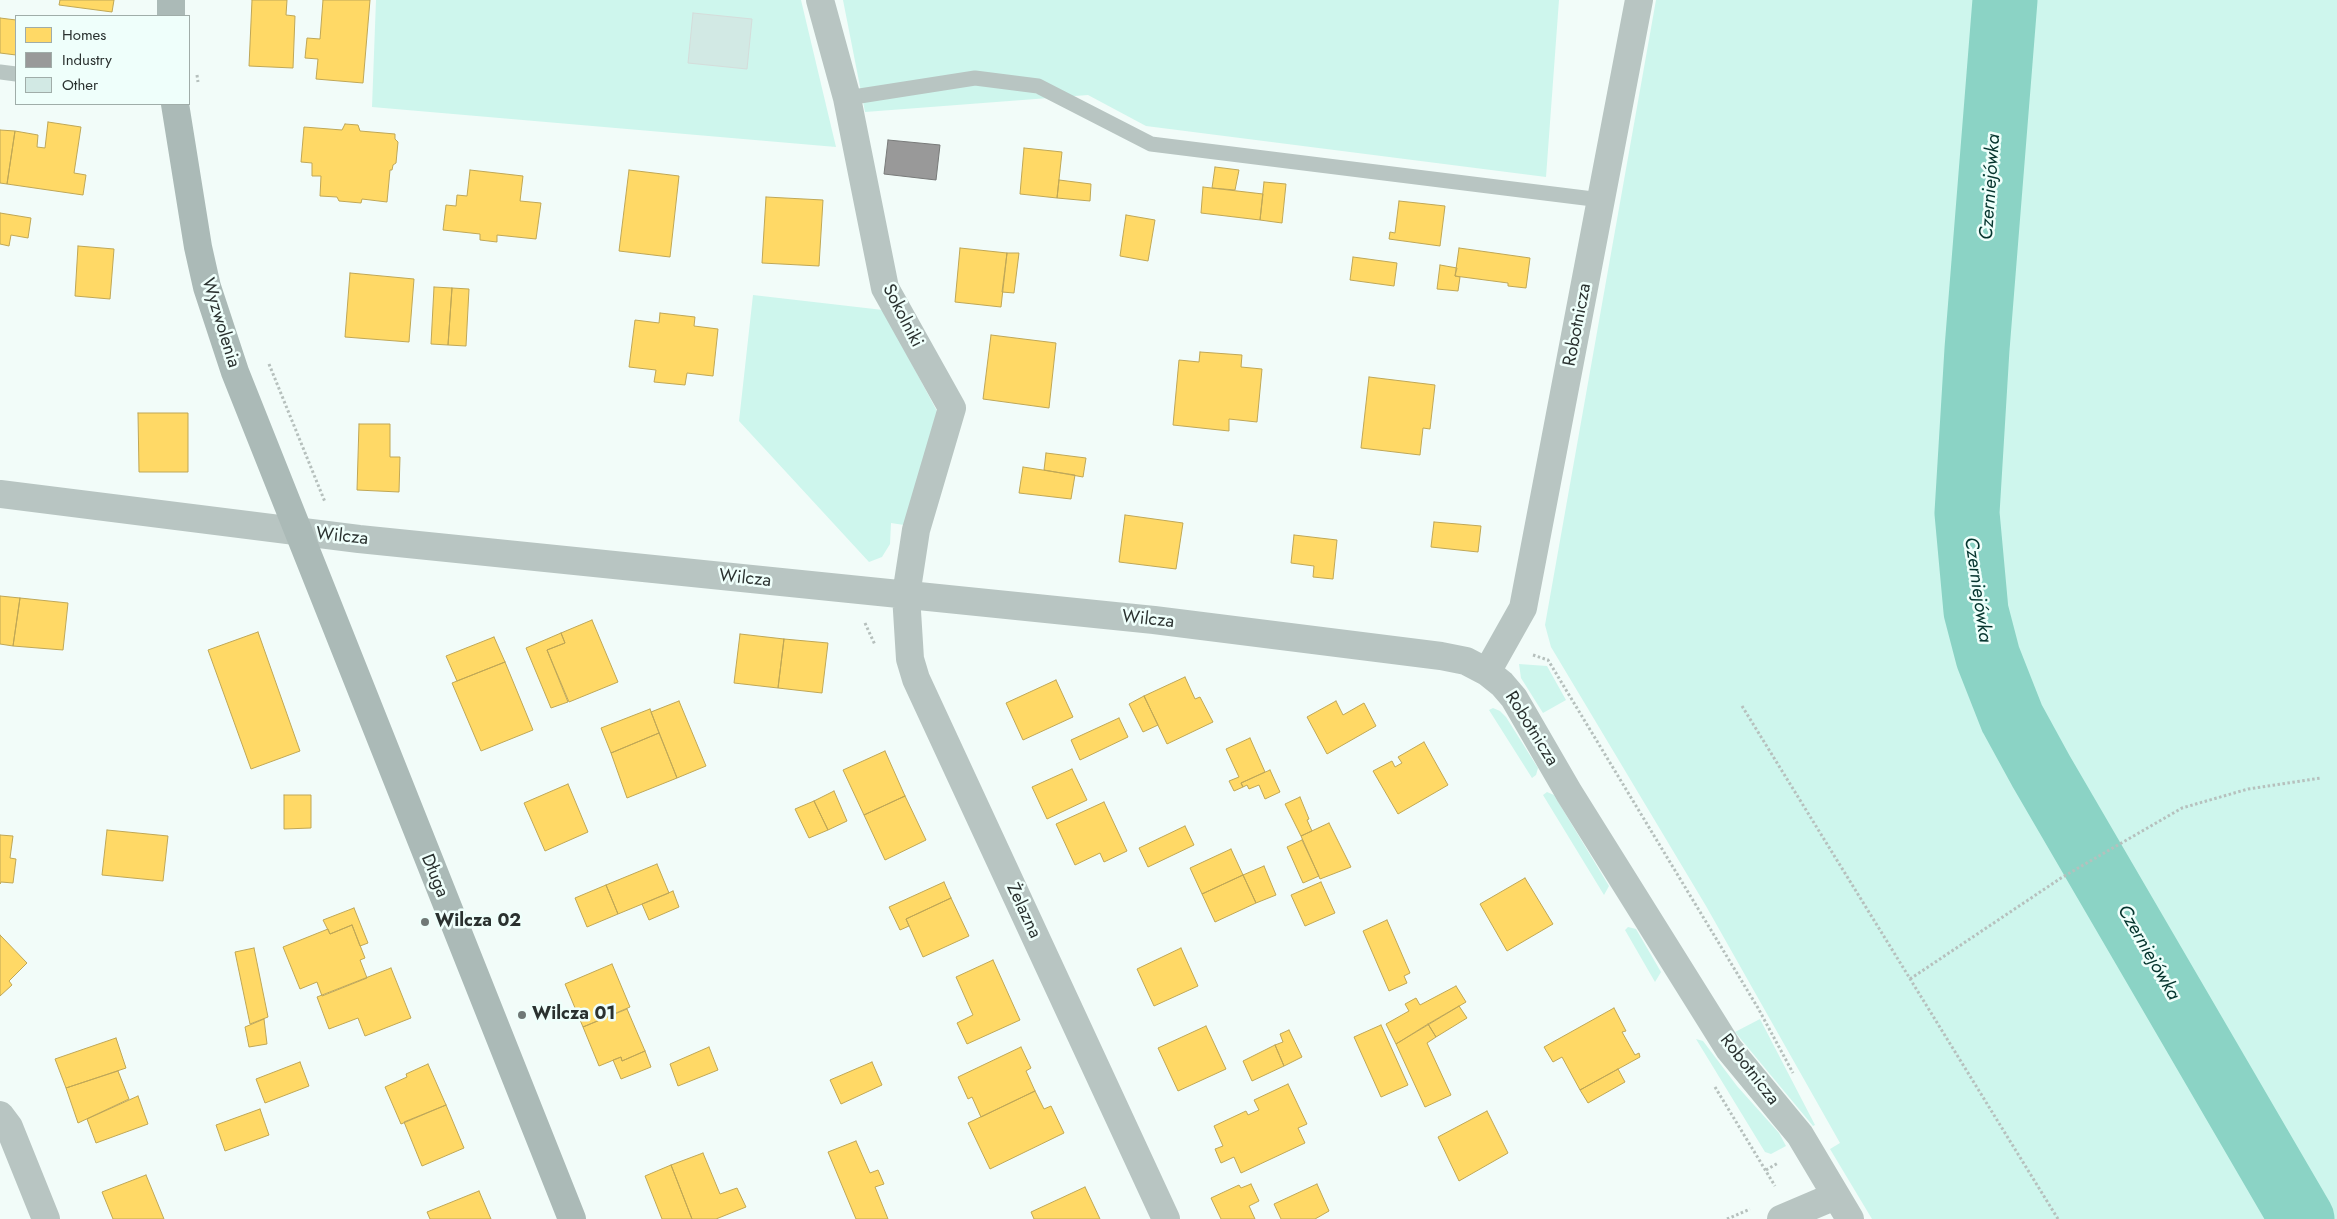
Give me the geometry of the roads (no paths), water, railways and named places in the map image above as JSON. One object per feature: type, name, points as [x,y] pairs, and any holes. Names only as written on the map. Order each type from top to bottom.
[{"type":"street","points":[[171,0],[171,15]]},
{"type":"street","name":"Sokolniki","points":[[820,0],[847,98],[885,288],[952,408],[916,530],[906,595]]},
{"type":"street","name":"Robotnicza","points":[[1639,0],[1523,608],[1487,672],[1502,684],[1514,698],[1574,801],[1729,1049],[1800,1135],[1850,1219]]},
{"type":"street","name":"Wyzwolenia","points":[[174,105],[198,247],[207,287],[238,381],[298,532]]},
{"type":"street","name":"Wilcza","points":[[0,494],[298,532],[1154,620],[1441,656],[1466,661],[1487,672]]},
{"type":"street","name":"Długa","points":[[298,532],[572,1219]]},
{"type":"street","name":"Żelazna","points":[[906,595],[910,658],[916,679],[1166,1219]]},
{"type":"street","points":[[0,1115],[9,1127],[46,1219]]},
{"type":"street","points":[[1781,1207],[1835,1196]]},
{"type":"lane","points":[[0,72],[15,74]]},
{"type":"lane","points":[[847,98],[975,78],[1038,86],[1151,144],[1600,200]]},
{"type":"waterway","name":"Czerniejówka","points":[[2005,0],[1977,349],[1967,513],[1976,611],[1988,657],[2012,718],[2302,1219]]},
{"type":"place","name":"Wilcza 02","points":[[425,922]]},
{"type":"place","name":"Wilcza 01","points":[[522,1015]]}]
